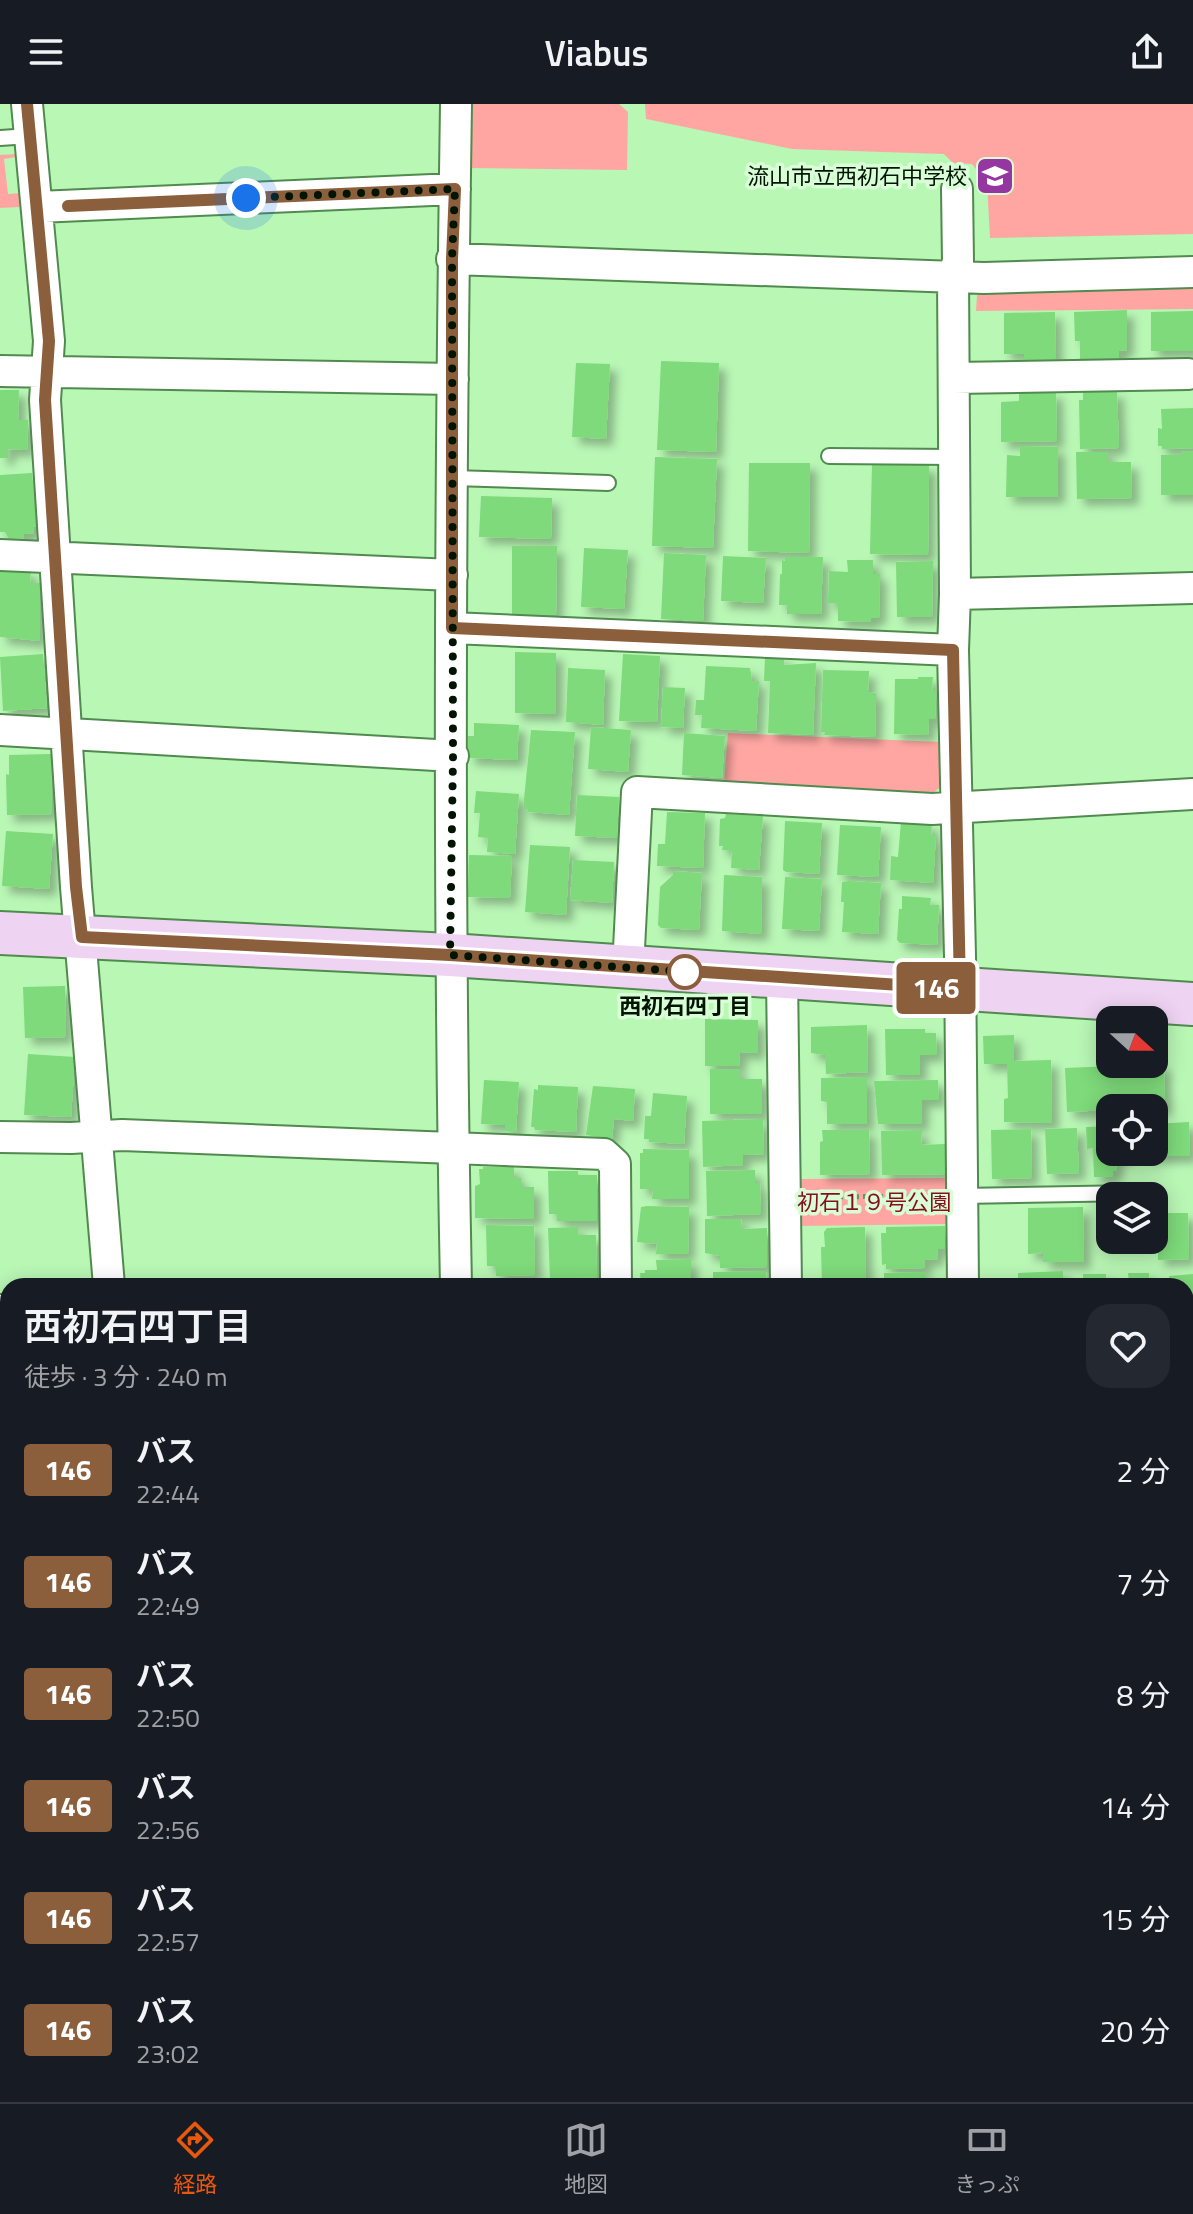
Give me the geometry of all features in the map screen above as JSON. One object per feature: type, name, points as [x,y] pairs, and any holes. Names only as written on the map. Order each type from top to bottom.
[{"type":"street","points":[[27,104],[49,341],[45,400],[66,734],[108,1278]]},
{"type":"street","points":[[456,104],[452,259],[453,756],[450,955],[456,1278]]},
{"type":"street","points":[[38,207],[455,189]]},
{"type":"street","points":[[957,189],[958,262],[953,275],[953,650],[963,1278]]},
{"type":"street","points":[[452,259],[984,278],[1193,272]]},
{"type":"street","points":[[0,371],[453,379]]},
{"type":"street","points":[[954,378],[1188,374]]},
{"type":"street","points":[[0,555],[452,575]]},
{"type":"street","points":[[955,594],[1193,588]]},
{"type":"street","points":[[452,628],[953,650]]},
{"type":"street","points":[[0,730],[453,756]]},
{"type":"street","points":[[628,968],[637,792],[932,809],[1193,794]]},
{"type":"street","points":[[0,933],[450,955],[1193,1004]]},
{"type":"street","points":[[782,977],[786,1278]]},
{"type":"street","points":[[0,1137],[122,1135],[604,1154],[615,1164],[616,1278]]},
{"type":"lane","points":[[0,138],[30,136]]},
{"type":"lane","points":[[829,456],[954,457]]},
{"type":"lane","points":[[453,478],[608,483]]},
{"type":"lane","points":[[962,1196],[1096,1194]]},
{"type":"path","points":[[784,1197],[962,1196]]},
{"type":"green space","points":[[469,104],[619,104],[628,112],[627,170],[468,168]]},
{"type":"green space","name":"流山市立西初石中学校","points":[[645,104],[1193,104],[1193,234],[990,238],[987,183],[972,164],[953,163],[944,154],[792,149],[646,119]]},
{"type":"green space","points":[[16,154],[16,157],[4,159],[8,194],[20,193],[21,207],[0,208],[0,155]]},
{"type":"green space","points":[[1193,287],[1193,309],[976,311],[977,295],[984,291]]},
{"type":"green space","points":[[728,733],[941,742],[942,786],[930,795],[724,783]]},
{"type":"green space","name":"初石１９号公園","points":[[948,1178],[948,1224],[800,1226],[800,1179]]},
{"type":"building","points":[[1127,310],[1127,350],[1119,351],[1119,360],[1080,359],[1080,341],[1075,341],[1074,312]]},
{"type":"building","points":[[1193,311],[1193,351],[1151,351],[1151,312]]},
{"type":"building","points":[[1055,312],[1056,362],[1024,363],[1024,354],[1004,354],[1004,313]]},
{"type":"building","points":[[661,361],[719,363],[716,452],[657,450]]},
{"type":"building","points":[[576,363],[610,364],[606,439],[572,437]]},
{"type":"building","points":[[0,390],[19,390],[18,420],[28,420],[27,450],[8,449],[8,458],[0,458]]},
{"type":"building","points":[[1117,391],[1119,448],[1080,449],[1079,400],[1083,400],[1083,392]]},
{"type":"building","points":[[1019,392],[1056,392],[1057,441],[1001,442],[1001,402],[1019,401]]},
{"type":"building","points":[[1193,408],[1193,448],[1162,449],[1158,446],[1158,428],[1162,429],[1161,409]]},
{"type":"building","points":[[1020,446],[1058,447],[1058,497],[1006,497],[1007,455],[1020,456]]},
{"type":"building","points":[[1181,451],[1193,451],[1193,495],[1161,495],[1161,455],[1181,455]]},
{"type":"building","points":[[1076,452],[1108,452],[1108,462],[1131,462],[1132,498],[1077,499]]},
{"type":"building","points":[[655,457],[717,459],[713,548],[652,546]]},
{"type":"building","points":[[749,463],[810,463],[809,553],[748,551]]},
{"type":"building","points":[[872,464],[929,465],[928,555],[870,554]]},
{"type":"building","points":[[32,473],[37,526],[33,527],[34,533],[24,534],[24,538],[9,539],[5,532],[0,532],[0,475]]},
{"type":"building","points":[[481,496],[552,498],[551,539],[479,537]]},
{"type":"building","points":[[512,546],[557,546],[556,615],[512,615]]},
{"type":"building","points":[[584,548],[628,550],[624,609],[581,607]]},
{"type":"building","points":[[664,553],[706,555],[703,621],[661,619]]},
{"type":"building","points":[[723,556],[766,558],[763,603],[721,601]]},
{"type":"building","points":[[785,557],[823,557],[821,614],[787,614],[787,605],[779,605],[780,574]]},
{"type":"building","points":[[847,560],[873,560],[873,574],[880,574],[879,618],[871,618],[871,622],[838,621],[838,603],[828,603],[829,571],[848,572]]},
{"type":"building","points":[[933,561],[932,617],[897,617],[896,562]]},
{"type":"building","points":[[0,570],[31,571],[30,583],[40,583],[40,641],[0,637]]},
{"type":"building","points":[[515,652],[556,653],[556,714],[515,713]]},
{"type":"building","points":[[43,654],[47,708],[3,711],[0,657]]},
{"type":"building","points":[[623,654],[660,656],[657,722],[619,721]]},
{"type":"building","points":[[765,657],[784,657],[784,665],[816,663],[813,735],[768,733],[770,681],[764,681]]},
{"type":"building","points":[[706,666],[750,668],[752,681],[759,681],[756,731],[701,728],[702,715],[695,715],[696,700],[704,700]]},
{"type":"building","points":[[568,668],[605,670],[603,725],[566,722]]},
{"type":"building","points":[[823,670],[869,671],[868,692],[876,693],[875,737],[824,735],[825,732],[821,732]]},
{"type":"building","points":[[933,677],[935,719],[929,719],[928,735],[894,734],[895,679]]},
{"type":"building","points":[[663,687],[685,688],[683,728],[661,727]]},
{"type":"building","points":[[474,723],[519,725],[517,760],[468,758],[468,736],[474,736]]},
{"type":"building","points":[[591,727],[631,730],[628,772],[588,769]]},
{"type":"building","points":[[531,730],[575,732],[569,815],[523,809]]},
{"type":"building","points":[[684,733],[725,736],[722,778],[682,775]]},
{"type":"building","points":[[51,754],[52,814],[7,815],[9,755]]},
{"type":"building","points":[[476,791],[519,794],[515,854],[487,852],[488,838],[478,837],[480,813],[474,813]]},
{"type":"building","points":[[577,795],[619,797],[617,838],[575,836]]},
{"type":"building","points":[[667,812],[705,813],[703,868],[657,866],[658,844],[665,844]]},
{"type":"building","points":[[726,814],[763,816],[759,870],[731,868],[732,851],[722,850],[723,846],[719,846],[720,819],[725,818]]},
{"type":"building","points":[[785,821],[822,823],[819,874],[783,870]]},
{"type":"building","points":[[901,822],[932,824],[931,835],[936,835],[933,883],[890,880],[891,856],[898,857]]},
{"type":"building","points":[[840,825],[881,827],[878,877],[837,875]]},
{"type":"building","points":[[6,831],[53,834],[49,889],[2,886]]},
{"type":"building","points":[[530,845],[570,847],[566,915],[525,912]]},
{"type":"building","points":[[469,855],[512,856],[510,898],[468,897]]},
{"type":"building","points":[[573,860],[614,862],[612,903],[570,900]]},
{"type":"building","points":[[673,871],[702,873],[699,930],[661,928],[658,925],[660,887],[673,875]]},
{"type":"building","points":[[724,875],[762,877],[761,934],[722,931]]},
{"type":"building","points":[[785,877],[822,879],[819,931],[782,929]]},
{"type":"building","points":[[842,882],[881,883],[878,934],[842,932]]},
{"type":"building","points":[[902,896],[931,898],[930,905],[939,905],[937,945],[900,943],[897,940]]},
{"type":"building","points":[[65,986],[66,1037],[25,1038],[23,987]]},
{"type":"building","points":[[705,1019],[758,1020],[758,1053],[740,1052],[739,1066],[705,1066]]},
{"type":"building","points":[[867,1025],[868,1072],[826,1074],[825,1055],[811,1053],[811,1027]]},
{"type":"building","points":[[885,1029],[925,1029],[925,1033],[936,1033],[937,1055],[920,1055],[920,1075],[886,1075]]},
{"type":"building","points":[[1014,1035],[1014,1061],[1051,1060],[1052,1123],[1004,1122],[1004,1099],[1008,1098],[1007,1064],[984,1064],[983,1036]]},
{"type":"building","points":[[28,1054],[75,1057],[71,1117],[24,1115]]},
{"type":"building","points":[[1096,1067],[1096,1078],[1164,1078],[1165,1094],[1096,1094],[1096,1111],[1067,1112],[1065,1068]]},
{"type":"building","points":[[710,1069],[740,1069],[740,1079],[762,1079],[762,1114],[710,1114]]},
{"type":"building","points":[[867,1077],[867,1124],[827,1124],[827,1102],[821,1101],[821,1078]]},
{"type":"building","points":[[484,1080],[519,1082],[516,1132],[505,1131],[505,1125],[481,1124]]},
{"type":"building","points":[[938,1080],[939,1100],[922,1100],[922,1124],[878,1124],[874,1081]]},
{"type":"building","points":[[538,1085],[578,1087],[576,1132],[535,1130],[531,1127],[534,1089],[538,1090]]},
{"type":"building","points":[[593,1086],[635,1089],[633,1121],[614,1119],[612,1139],[586,1135]]},
{"type":"building","points":[[653,1093],[687,1096],[684,1144],[644,1139],[645,1116],[651,1116]]},
{"type":"building","points":[[763,1119],[764,1154],[743,1155],[743,1165],[703,1167],[702,1121]]},
{"type":"building","points":[[1189,1122],[1190,1156],[1168,1156],[1168,1123]]},
{"type":"building","points":[[1086,1127],[1096,1127],[1096,1166],[1117,1166],[1113,1177],[1094,1177],[1093,1148],[1087,1149]]},
{"type":"building","points":[[1077,1128],[1079,1173],[1047,1174],[1045,1129]]},
{"type":"building","points":[[1031,1129],[1032,1178],[992,1179],[991,1130]]},
{"type":"building","points":[[822,1130],[869,1130],[870,1174],[820,1175]]},
{"type":"building","points":[[922,1130],[921,1145],[945,1144],[945,1174],[882,1175],[881,1131]]},
{"type":"building","points":[[643,1149],[689,1150],[689,1199],[652,1199],[653,1189],[640,1189],[640,1153]]},
{"type":"building","points":[[514,1167],[514,1178],[521,1178],[521,1187],[534,1187],[534,1219],[475,1218],[475,1186],[480,1184],[479,1169]]},
{"type":"building","points":[[755,1170],[755,1183],[760,1183],[761,1214],[707,1216],[706,1171]]},
{"type":"building","points":[[548,1171],[578,1171],[578,1175],[597,1175],[597,1221],[557,1221],[557,1214],[549,1214]]},
{"type":"building","points":[[641,1207],[689,1207],[688,1254],[656,1254],[657,1244],[637,1242]]},
{"type":"building","points":[[1083,1207],[1084,1262],[1043,1262],[1043,1253],[1028,1254],[1028,1208]]},
{"type":"building","points":[[1168,1213],[1188,1213],[1189,1259],[1158,1260],[1158,1254],[1168,1254]]},
{"type":"building","points":[[705,1219],[741,1219],[742,1229],[767,1228],[767,1267],[720,1268],[720,1256],[705,1253]]},
{"type":"building","points":[[486,1225],[534,1226],[535,1275],[496,1276],[495,1266],[487,1266]]},
{"type":"building","points":[[945,1226],[945,1249],[937,1249],[938,1259],[924,1260],[925,1268],[886,1269],[886,1264],[882,1265],[881,1233],[886,1233],[886,1227]]},
{"type":"building","points":[[578,1227],[578,1235],[596,1235],[597,1277],[550,1278],[548,1228]]},
{"type":"building","points":[[865,1227],[866,1278],[822,1278],[821,1247],[825,1247],[824,1232],[827,1228]]},
{"type":"building","points":[[691,1259],[691,1278],[640,1278],[640,1273],[645,1273],[645,1270],[657,1270],[656,1260]]},
{"type":"building","points":[[766,1271],[766,1278],[713,1278],[713,1272]]},
{"type":"building","points":[[1063,1271],[1063,1278],[1018,1278],[1018,1273]]},
{"type":"building","points":[[925,1272],[925,1278],[884,1278],[884,1273]]},
{"type":"building","points":[[1128,1273],[1149,1273],[1149,1278],[1129,1278]]},
{"type":"building","points":[[1083,1274],[1106,1274],[1106,1278],[1083,1278]]},
{"type":"building","points":[[1193,1274],[1193,1278],[1169,1278]]},
{"type":"bus line","name":"146","points":[[27,104],[49,341],[45,400],[76,887],[82,937],[450,955],[960,989],[953,650],[452,628],[452,259],[455,189],[68,206]]},
{"type":"place","name":"流山市立西初石中学校","points":[[995,176]]},
{"type":"place","name":"西初石四丁目","points":[[685,972]]},
{"type":"route","points":[[246,198],[455,189],[452,259],[453,756],[450,955],[690,972],[685,972]]}]
